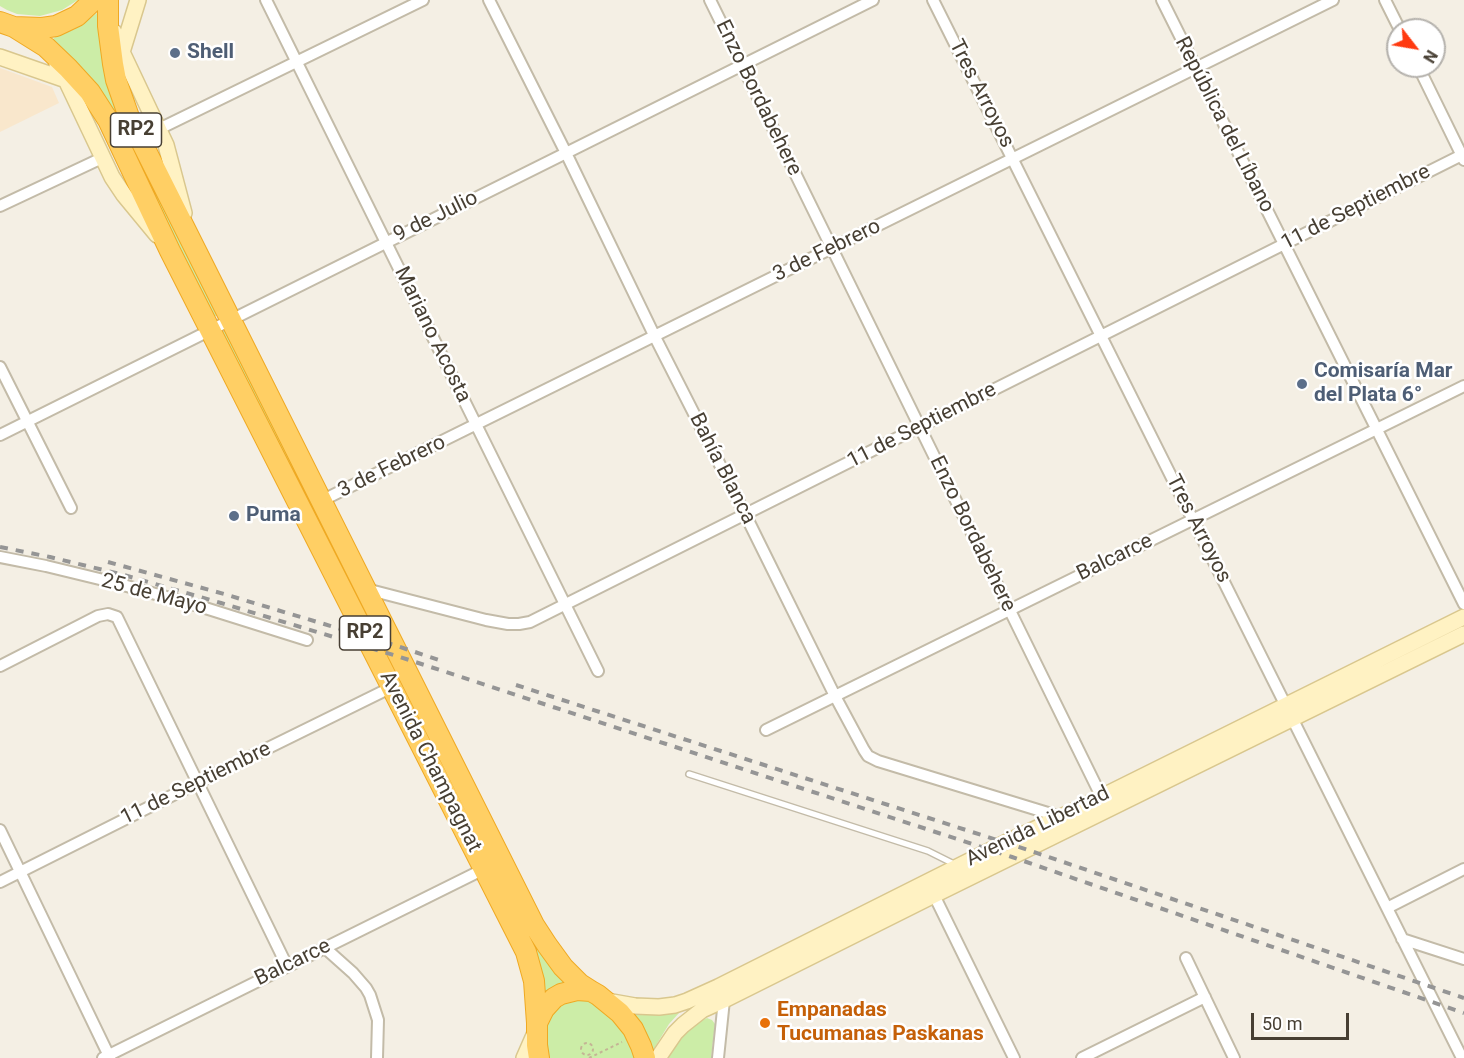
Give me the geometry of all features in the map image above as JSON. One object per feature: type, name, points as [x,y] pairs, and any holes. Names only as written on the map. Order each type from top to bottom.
[{"type":"highway","points":[[7,24],[42,28],[56,26],[104,4]]},
{"type":"highway","name":"Avenida Champagnat","points":[[104,4],[116,80],[129,117],[230,320],[539,933],[563,967],[580,984],[598,996]]},
{"type":"highway","name":"Avenida Champagnat","points":[[7,24],[46,47],[90,93],[108,120],[170,251],[526,952],[535,989],[536,1027]]},
{"type":"highway","points":[[116,80],[122,52]]},
{"type":"highway","points":[[66,80],[90,93]]},
{"type":"highway","points":[[536,1027],[544,1009],[554,998],[569,991],[578,990],[598,996]]},
{"type":"highway","name":"RP2","points":[[598,996],[620,1013],[633,1029],[645,1058]]},
{"type":"highway","name":"RP2","points":[[536,1027],[539,1058]]},
{"type":"main road","points":[[122,52],[138,0]]},
{"type":"main road","name":"Avenida Champagnat","points":[[104,4],[122,52],[166,146],[190,239]]},
{"type":"main road","name":"Avenida Champagnat","points":[[46,47],[66,80],[102,158],[124,195],[170,251]]},
{"type":"main road","points":[[0,57],[66,80]]},
{"type":"main road","name":"Avenida Libertad","points":[[598,996],[647,1007],[675,1005],[687,1001],[1105,804],[1289,712],[1464,617]]},
{"type":"main road","name":"Avenida Libertad","points":[[1289,712],[1464,634]]},
{"type":"main road","name":"Avenida Libertad","points":[[658,1058],[683,1025],[702,1010],[930,888],[958,866],[1061,817],[1105,804]]},
{"type":"main road","points":[[524,1058],[536,1027]]},
{"type":"street","name":"Mariano Acosta","points":[[266,0],[598,671]]},
{"type":"street","points":[[159,129],[423,0]]},
{"type":"street","name":"Bahía Blanca","points":[[489,0],[655,337],[864,750],[873,759],[1061,817]]},
{"type":"street","name":"Enzo Bordabehere","points":[[710,0],[1105,804]]},
{"type":"street","name":"9 de Julio","points":[[0,435],[873,0]]},
{"type":"street","name":"Tres Arroyos","points":[[933,0],[1462,1058]]},
{"type":"street","name":"República del Líbano","points":[[1162,0],[1464,604]]},
{"type":"street","name":"3 de Febrero","points":[[321,501],[1333,0]]},
{"type":"street","points":[[1385,0],[1394,18]]},
{"type":"street","points":[[1424,78],[1463,156]]},
{"type":"street","name":"11 de Septiembre","points":[[366,589],[508,624],[530,622],[1463,156]]},
{"type":"street","points":[[0,206],[102,158]]},
{"type":"street","points":[[0,367],[71,508]]},
{"type":"street","name":"Balcarce","points":[[766,730],[1464,386]]},
{"type":"street","name":"25 de Mayo","points":[[0,557],[127,586],[307,640]]},
{"type":"street","points":[[0,666],[98,616],[108,614],[117,617],[287,966]]},
{"type":"street","name":"11 de Septiembre","points":[[0,882],[392,687]]},
{"type":"street","points":[[0,830],[107,1057]]},
{"type":"street","name":"Balcarce","points":[[107,1057],[484,868]]},
{"type":"street","points":[[1387,908],[1464,869]]},
{"type":"street","points":[[930,888],[1014,1058]]},
{"type":"street","points":[[1402,939],[1464,959]]},
{"type":"street","points":[[325,948],[353,973],[370,995],[378,1020],[377,1058]]},
{"type":"street","points":[[1186,958],[1234,1058]]},
{"type":"street","points":[[1082,1058],[1205,997]]},
{"type":"street","points":[[718,1058],[724,1000]]},
{"type":"lane","points":[[689,774],[928,851],[958,866]]},
{"type":"path","points":[[590,1056],[592,1045],[585,1043],[582,1046],[582,1052],[590,1056],[630,1038]]},
{"type":"shaded area","points":[[0,68],[52,87],[59,103],[0,132]]},
{"type":"green space","points":[[0,0],[78,0],[62,10],[40,16],[17,14],[7,10],[0,6]]},
{"type":"green space","points":[[97,13],[103,39],[218,315],[216,316],[213,316],[52,40],[75,29]]},
{"type":"green space","points":[[227,327],[368,615],[365,615],[221,331]]},
{"type":"green space","points":[[395,667],[570,983],[543,997],[393,669]]},
{"type":"green space","points":[[577,998],[592,1001],[621,1025],[638,1058],[546,1058],[547,1021],[560,1003]]},
{"type":"green space","points":[[632,1012],[658,1015],[679,1013],[669,1024],[652,1055]]},
{"type":"green space","points":[[707,1018],[715,1024],[711,1058],[668,1058],[687,1032],[698,1022]]},
{"type":"railway","points":[[0,547],[124,575],[400,657],[1012,857],[1464,1013]]},
{"type":"railway","points":[[108,562],[224,594],[442,661]]},
{"type":"railway","points":[[516,685],[1028,850],[1464,998]]},
{"type":"place","name":"Shell","points":[[175,53]]},
{"type":"place","name":"Comisaría Mar del Plata 6°","points":[[1302,384]]},
{"type":"place","name":"Puma","points":[[234,516]]},
{"type":"place","name":"Empanadas Tucumanas Paskanas","points":[[765,1023]]}]
